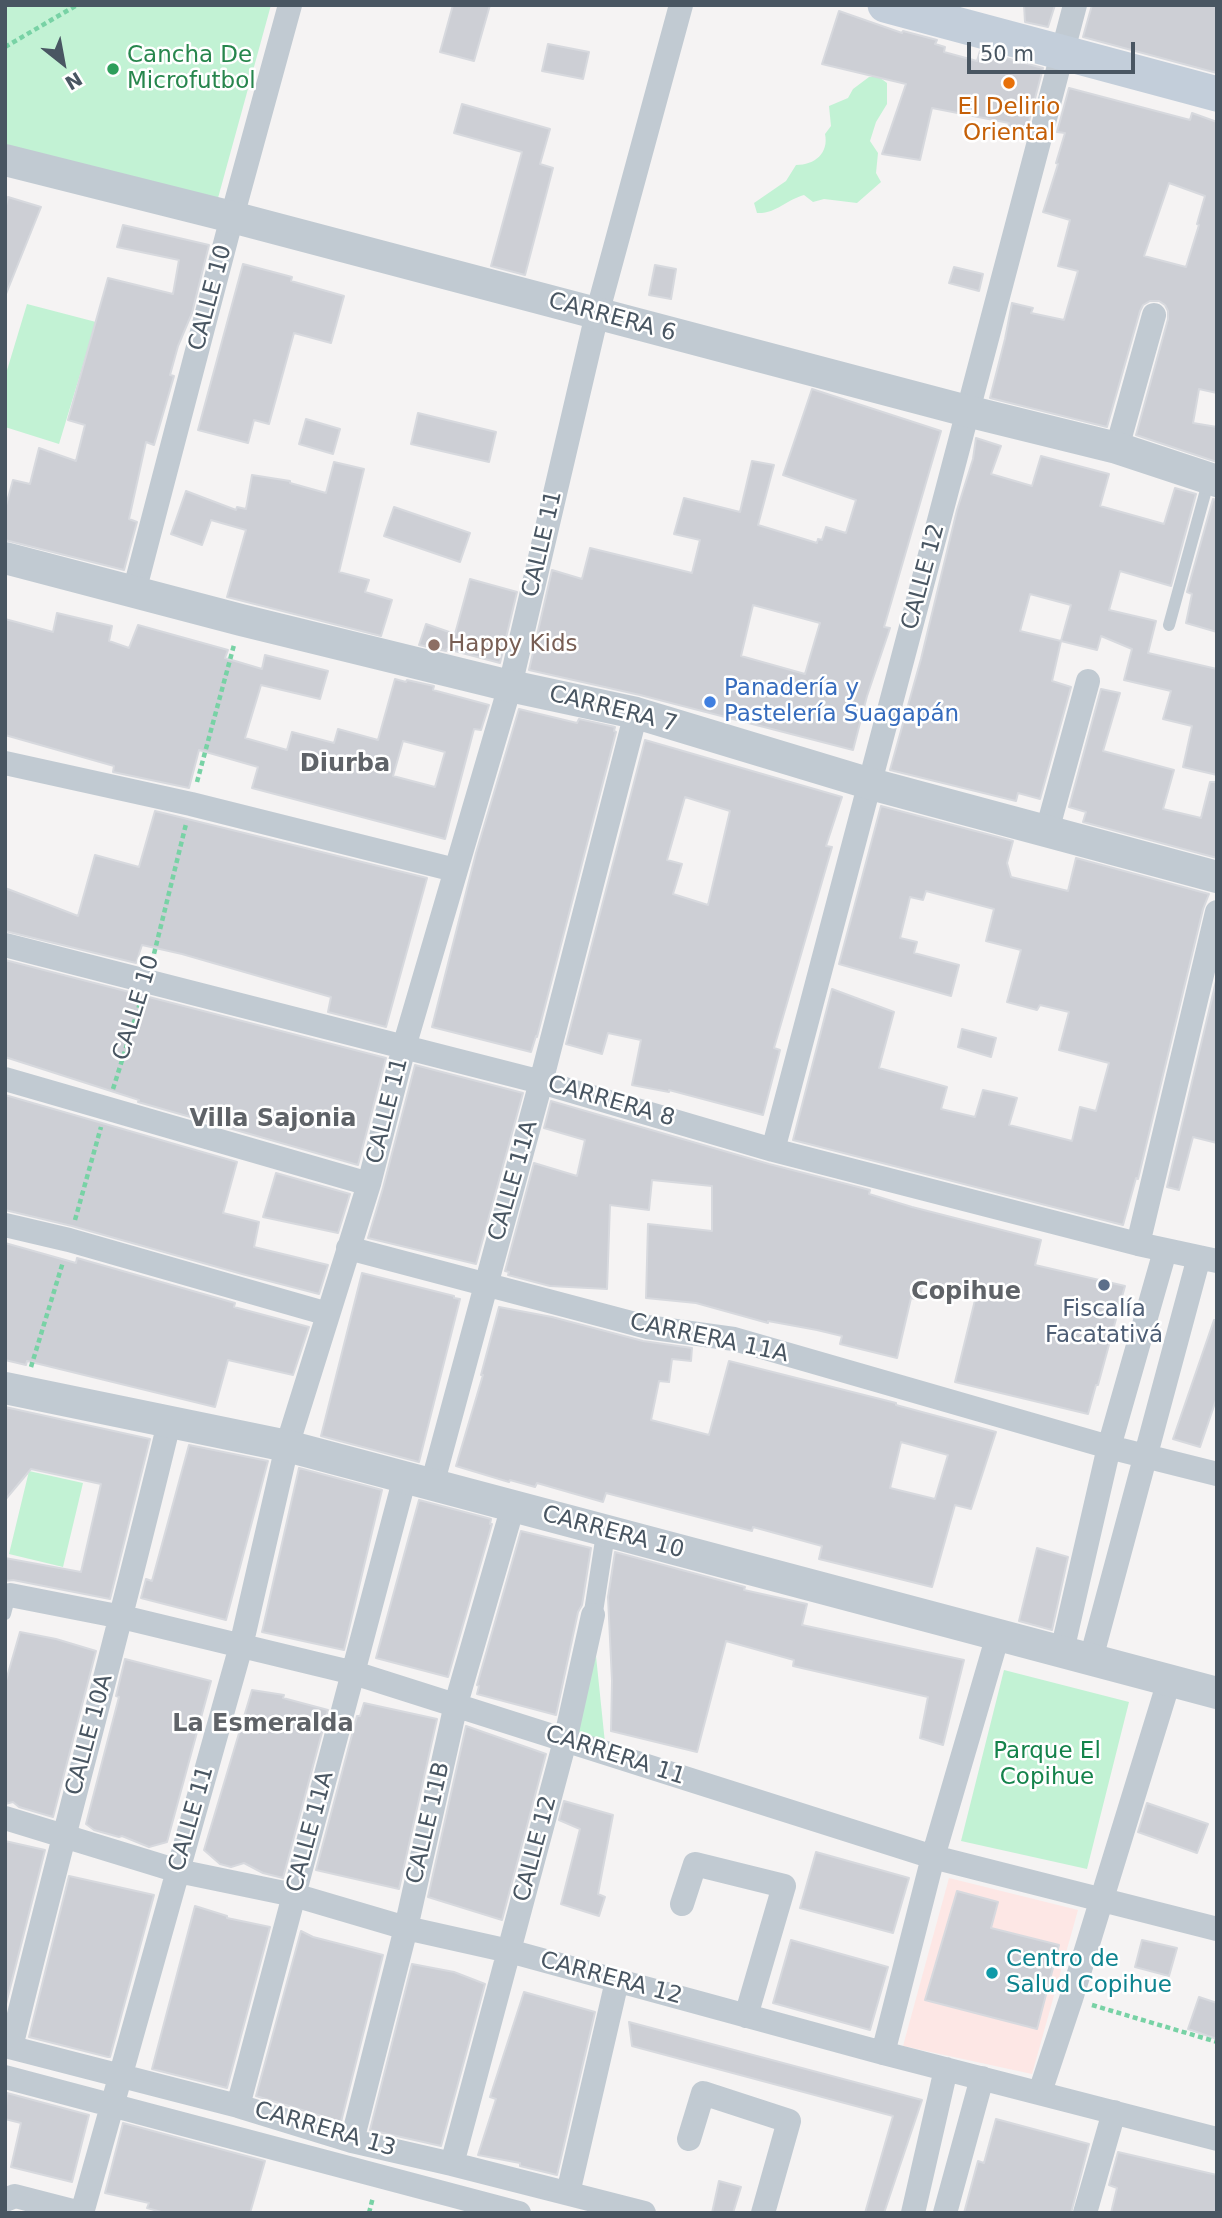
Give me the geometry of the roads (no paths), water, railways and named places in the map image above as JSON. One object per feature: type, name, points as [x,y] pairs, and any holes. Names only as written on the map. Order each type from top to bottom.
[{"type":"main road","points":[[885,5],[1217,94]]},
{"type":"street","name":"CALLE 10","points":[[134,592],[290,5]]},
{"type":"street","name":"CALLE 11","points":[[82,2213],[241,1646],[287,1446],[369,1184],[404,1047],[510,686],[597,314],[681,5]]},
{"type":"street","name":"CALLE 12","points":[[774,1150],[1075,5]]},
{"type":"street","name":"CARRERA 6","points":[[5,160],[1117,448],[1213,480]]},
{"type":"street","points":[[1117,448],[1154,315]]},
{"type":"street","name":"CARRERA 7","points":[[5,558],[241,620],[510,686],[636,713],[870,784],[1217,877]]},
{"type":"street","points":[[1047,831],[1088,681]]},
{"type":"street","name":"CALLE 11A","points":[[238,2106],[354,1673],[485,1285],[541,1082],[636,713]]},
{"type":"street","points":[[5,763],[191,804],[455,870]]},
{"type":"street","points":[[1138,1244],[1217,912]]},
{"type":"street","name":"CARRERA 8","points":[[5,945],[541,1082],[774,1150],[1138,1244],[1208,1259]]},
{"type":"street","points":[[5,1079],[369,1184]]},
{"type":"street","points":[[5,1225],[69,1240],[328,1314]]},
{"type":"street","name":"CARRERA 11A","points":[[348,1248],[647,1327],[734,1339],[1109,1447],[1217,1474]]},
{"type":"street","points":[[1077,1655],[1109,1447],[1166,1251]]},
{"type":"street","points":[[1077,1655],[1208,1259]]},
{"type":"street","name":"CARRERA 10","points":[[14,1391],[287,1446],[1217,1693]]},
{"type":"street","name":"CALLE 10A","points":[[8,2046],[122,1617],[169,1423]]},
{"type":"street","name":"CALLE 11B","points":[[352,2141],[405,1928],[456,1704],[513,1506]]},
{"type":"street","name":"CALLE 12","points":[[452,2164],[565,1741],[593,1615],[606,1531]]},
{"type":"street","name":"CARRERA 11","points":[[8,1604],[122,1617],[354,1673],[933,1857],[1217,1929]]},
{"type":"street","points":[[883,2053],[933,1857],[998,1635]]},
{"type":"street","points":[[1040,2092],[1169,1681]]},
{"type":"street","name":"CARRERA 12","points":[[5,1818],[178,1871],[294,1895],[405,1928],[509,1951],[883,2053],[1217,2139]]},
{"type":"street","points":[[682,1905],[695,1864],[784,1886],[746,2016]]},
{"type":"street","points":[[568,2193],[617,1981]]},
{"type":"street","name":"CARRERA 13","points":[[8,2046],[238,2106],[352,2141],[644,2213]]},
{"type":"street","points":[[913,2213],[946,2069]]},
{"type":"street","name":"CARRERA 13","points":[[5,2077],[519,2213]]},
{"type":"street","points":[[945,2213],[982,2078]]},
{"type":"street","points":[[689,2139],[703,2093],[789,2121],[763,2213]]},
{"type":"street","points":[[1085,2213],[1114,2112]]},
{"type":"street","points":[[5,2200],[15,2196],[82,2213]]},
{"type":"lane","points":[[1169,625],[1213,480]]},
{"type":"place","name":"Cancha De Microfutbol","points":[[113,69]]},
{"type":"place","name":"El Delirio Oriental","points":[[1009,83]]},
{"type":"place","name":"Happy Kids","points":[[434,645]]},
{"type":"place","name":"Panadería y Pastelería Suagapán","points":[[710,702]]},
{"type":"place","name":"Fiscalía Facatativá","points":[[1104,1285]]},
{"type":"place","name":"Centro de Salud Copihue","points":[[992,1973]]},
{"type":"district","name":"Diurba","points":[[345,765]]},
{"type":"district","name":"Villa Sajonia","points":[[273,1120]]},
{"type":"district","name":"Copihue","points":[[966,1293]]},
{"type":"district","name":"La Esmeralda","points":[[263,1725]]},
{"type":"park label","name":"Parque El Copihue","points":[[1047,1765]]}]
